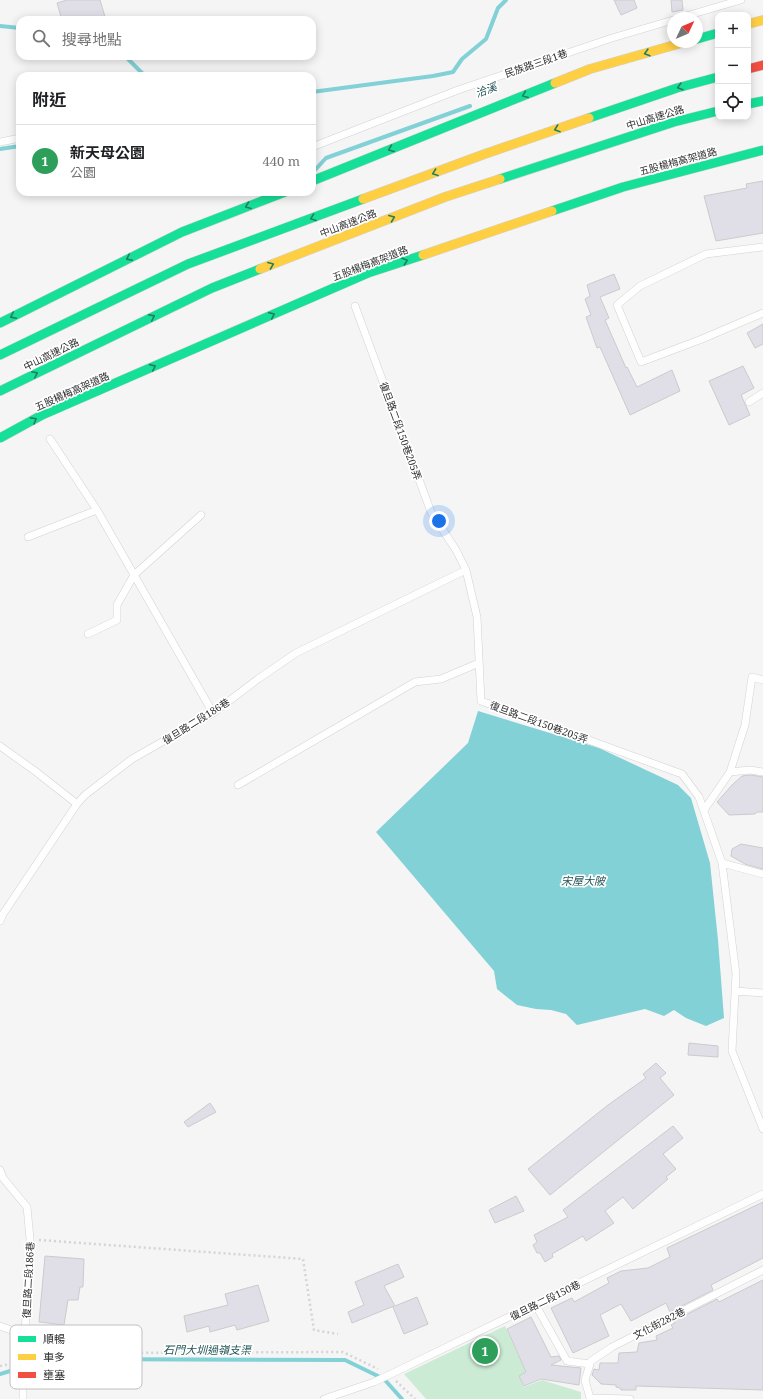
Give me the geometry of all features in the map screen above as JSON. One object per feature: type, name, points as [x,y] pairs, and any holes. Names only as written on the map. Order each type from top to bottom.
[{"type":"highway","points":[[751,23],[763,20]]},
{"type":"highway","points":[[703,37],[715,34]]},
{"type":"highway","points":[[316,179],[590,69],[667,47]]},
{"type":"highway","points":[[751,68],[763,65]]},
{"type":"highway","name":"中山高速公路","points":[[0,355],[188,264],[482,155],[677,88],[715,78]]},
{"type":"highway","points":[[751,103],[763,101]]},
{"type":"highway","name":"中山高速公路","points":[[0,391],[212,288],[438,200],[674,122],[715,113]]},
{"type":"highway","name":"五股楊梅高架道路","points":[[0,438],[42,415],[368,273],[623,186],[763,150]]},
{"type":"highway","points":[[0,323],[182,232],[275,196]]},
{"type":"lane","points":[[700,12],[741,0]]},
{"type":"lane","name":"民族路三段1巷","points":[[316,145],[458,90],[612,38],[667,22]]},
{"type":"lane","points":[[0,142],[16,139]]},
{"type":"lane","points":[[763,247],[706,254],[640,286],[617,305],[641,362],[702,339],[763,313]]},
{"type":"lane","name":"復旦路二段150巷205弄","points":[[355,306],[431,512],[456,550],[466,570],[477,617],[481,701],[682,774],[699,796],[722,863],[736,974],[732,1051],[763,1129]]},
{"type":"lane","points":[[749,402],[763,393]]},
{"type":"lane","points":[[50,439],[97,510],[213,713]]},
{"type":"lane","points":[[28,537],[97,510]]},
{"type":"lane","points":[[88,634],[117,620],[117,605],[134,575],[201,515]]},
{"type":"lane","name":"復旦路二段186巷","points":[[0,921],[3,914],[77,804],[85,795],[132,759],[213,713],[296,653],[466,570]]},
{"type":"lane","points":[[238,785],[415,682],[441,679],[479,663]]},
{"type":"lane","points":[[704,810],[730,772],[745,725],[752,677],[763,680]]},
{"type":"lane","points":[[0,746],[77,804]]},
{"type":"lane","points":[[730,772],[750,770],[763,772]]},
{"type":"lane","points":[[722,863],[763,874]]},
{"type":"lane","points":[[735,991],[763,992]]},
{"type":"lane","name":"復旦路二段186巷","points":[[0,1170],[4,1178],[27,1207],[30,1239],[26,1325]]},
{"type":"lane","name":"復旦路二段150巷","points":[[324,1399],[374,1382],[389,1375],[763,1194]]},
{"type":"lane","name":"文化街282巷","points":[[590,1364],[590,1361],[612,1347],[763,1270]]},
{"type":"lane","points":[[535,1304],[567,1361],[590,1364],[585,1380],[590,1398],[630,1399]]},
{"type":"lane","points":[[0,1326],[10,1330]]},
{"type":"path","points":[[30,1239],[303,1259],[314,1330],[338,1334]]},
{"type":"path","points":[[142,1353],[343,1352],[389,1375],[415,1399]]},
{"type":"path","points":[[0,1366],[10,1364]]},
{"type":"green space","points":[[505,1326],[526,1372],[519,1376],[524,1387],[542,1380],[581,1392],[581,1399],[426,1399],[404,1374]]},
{"type":"water","name":"宋屋大陂","points":[[478,711],[599,748],[678,785],[691,798],[710,863],[724,1018],[706,1026],[686,1018],[674,1010],[664,1016],[645,1009],[577,1025],[566,1014],[551,1010],[517,1005],[497,989],[494,971],[376,832],[468,743]]},
{"type":"building","points":[[67,0],[100,0],[105,16],[61,16],[57,3]]},
{"type":"building","points":[[614,0],[634,0],[637,8],[621,15]]},
{"type":"building","points":[[671,0],[682,0],[683,10],[672,12]]},
{"type":"building","points":[[763,181],[763,233],[716,241],[704,196],[747,188],[746,184]]},
{"type":"building","points":[[614,274],[620,289],[600,297],[609,318],[605,320],[626,368],[627,367],[637,387],[672,370],[680,391],[630,415],[600,347],[597,348],[586,317],[591,315],[585,299],[590,296],[587,285]]},
{"type":"building","points":[[763,324],[763,344],[755,348],[747,333]]},
{"type":"building","points":[[743,366],[754,388],[741,395],[750,415],[729,425],[709,381]]},
{"type":"building","points":[[751,775],[763,777],[763,812],[757,812],[755,814],[729,815],[717,802],[742,776]]},
{"type":"building","points":[[741,844],[763,848],[763,869],[745,864],[731,856],[732,849]]},
{"type":"building","points":[[689,1043],[718,1046],[718,1057],[688,1055]]},
{"type":"building","points":[[656,1063],[666,1073],[660,1078],[674,1095],[550,1195],[528,1169],[608,1105],[646,1078],[643,1074]]},
{"type":"building","points":[[210,1103],[216,1112],[188,1127],[184,1122]]},
{"type":"building","points":[[673,1126],[683,1138],[663,1154],[676,1169],[666,1177],[668,1179],[633,1209],[623,1197],[605,1211],[614,1223],[586,1241],[583,1236],[552,1254],[553,1257],[545,1262],[540,1253],[537,1253],[533,1245],[537,1242],[534,1235],[568,1217],[563,1210]]},
{"type":"building","points":[[516,1196],[524,1211],[495,1223],[489,1210]]},
{"type":"building","points":[[763,1202],[763,1258],[711,1285],[713,1290],[670,1312],[666,1303],[631,1321],[621,1304],[600,1315],[609,1336],[573,1353],[551,1308],[572,1298],[574,1302],[609,1283],[607,1278],[621,1271],[648,1268],[670,1257],[667,1248]]},
{"type":"building","points":[[45,1256],[84,1259],[83,1287],[80,1287],[78,1300],[68,1300],[64,1325],[39,1322]]},
{"type":"building","points":[[398,1264],[404,1277],[384,1286],[395,1306],[417,1297],[428,1324],[404,1334],[393,1307],[394,1306],[352,1323],[348,1312],[364,1305],[355,1282]]},
{"type":"building","points":[[763,1280],[763,1390],[636,1386],[636,1390],[621,1390],[620,1388],[616,1387],[616,1385],[601,1384],[592,1375],[594,1369],[599,1370],[600,1363],[618,1363],[619,1353],[637,1352],[639,1343],[657,1340],[656,1336],[673,1328],[671,1325],[675,1323],[674,1321],[717,1299],[719,1302]]},
{"type":"building","points":[[258,1285],[269,1321],[237,1330],[235,1325],[210,1332],[209,1326],[187,1332],[184,1316],[228,1305],[225,1294]]},
{"type":"building","points":[[531,1317],[551,1357],[559,1356],[561,1360],[551,1365],[581,1368],[579,1385],[541,1379],[524,1386],[519,1376],[526,1372],[507,1329]]},
{"type":"waterway","name":"洽溪","points":[[316,91],[453,72],[462,59],[486,39],[498,8],[506,0]]},
{"type":"waterway","name":"洽溪","points":[[0,26],[16,28]]},
{"type":"waterway","name":"洽溪","points":[[129,60],[141,72]]},
{"type":"waterway","name":"洽溪","points":[[316,169],[326,158],[470,106]]},
{"type":"waterway","name":"洽溪","points":[[0,149],[16,147]]},
{"type":"waterway","name":"石門大圳過嶺支渠","points":[[142,1359],[345,1360],[384,1379],[402,1399]]},
{"type":"waterway","name":"石門大圳過嶺支渠","points":[[0,1374],[10,1371]]},
{"type":"traffic: fast","points":[[703,37],[715,34]]},
{"type":"traffic: fast","points":[[589,118],[677,88],[715,78]]},
{"type":"traffic: fast","points":[[316,179],[555,83]]},
{"type":"traffic: fast","points":[[751,103],[763,101]]},
{"type":"traffic: fast","points":[[500,179],[674,122],[715,112]]},
{"type":"traffic: fast","points":[[552,211],[623,187],[763,150]]},
{"type":"traffic: fast","points":[[0,323],[182,232],[275,196]]},
{"type":"traffic: fast","points":[[0,355],[188,264],[363,199]]},
{"type":"traffic: fast","points":[[0,438],[42,415],[368,273],[423,255]]},
{"type":"traffic: fast","points":[[0,391],[212,288],[260,269]]},
{"type":"traffic: slow","points":[[751,23],[763,20]]},
{"type":"traffic: slow","points":[[555,83],[590,69],[667,47]]},
{"type":"traffic: slow","points":[[363,199],[482,155],[589,118]]},
{"type":"traffic: slow","points":[[260,269],[445,197],[500,179]]},
{"type":"traffic: slow","points":[[423,255],[552,211]]},
{"type":"traffic: jam","points":[[751,68],[763,65]]},
{"type":"place","name":"新天母公園","points":[[485,1351]]}]
